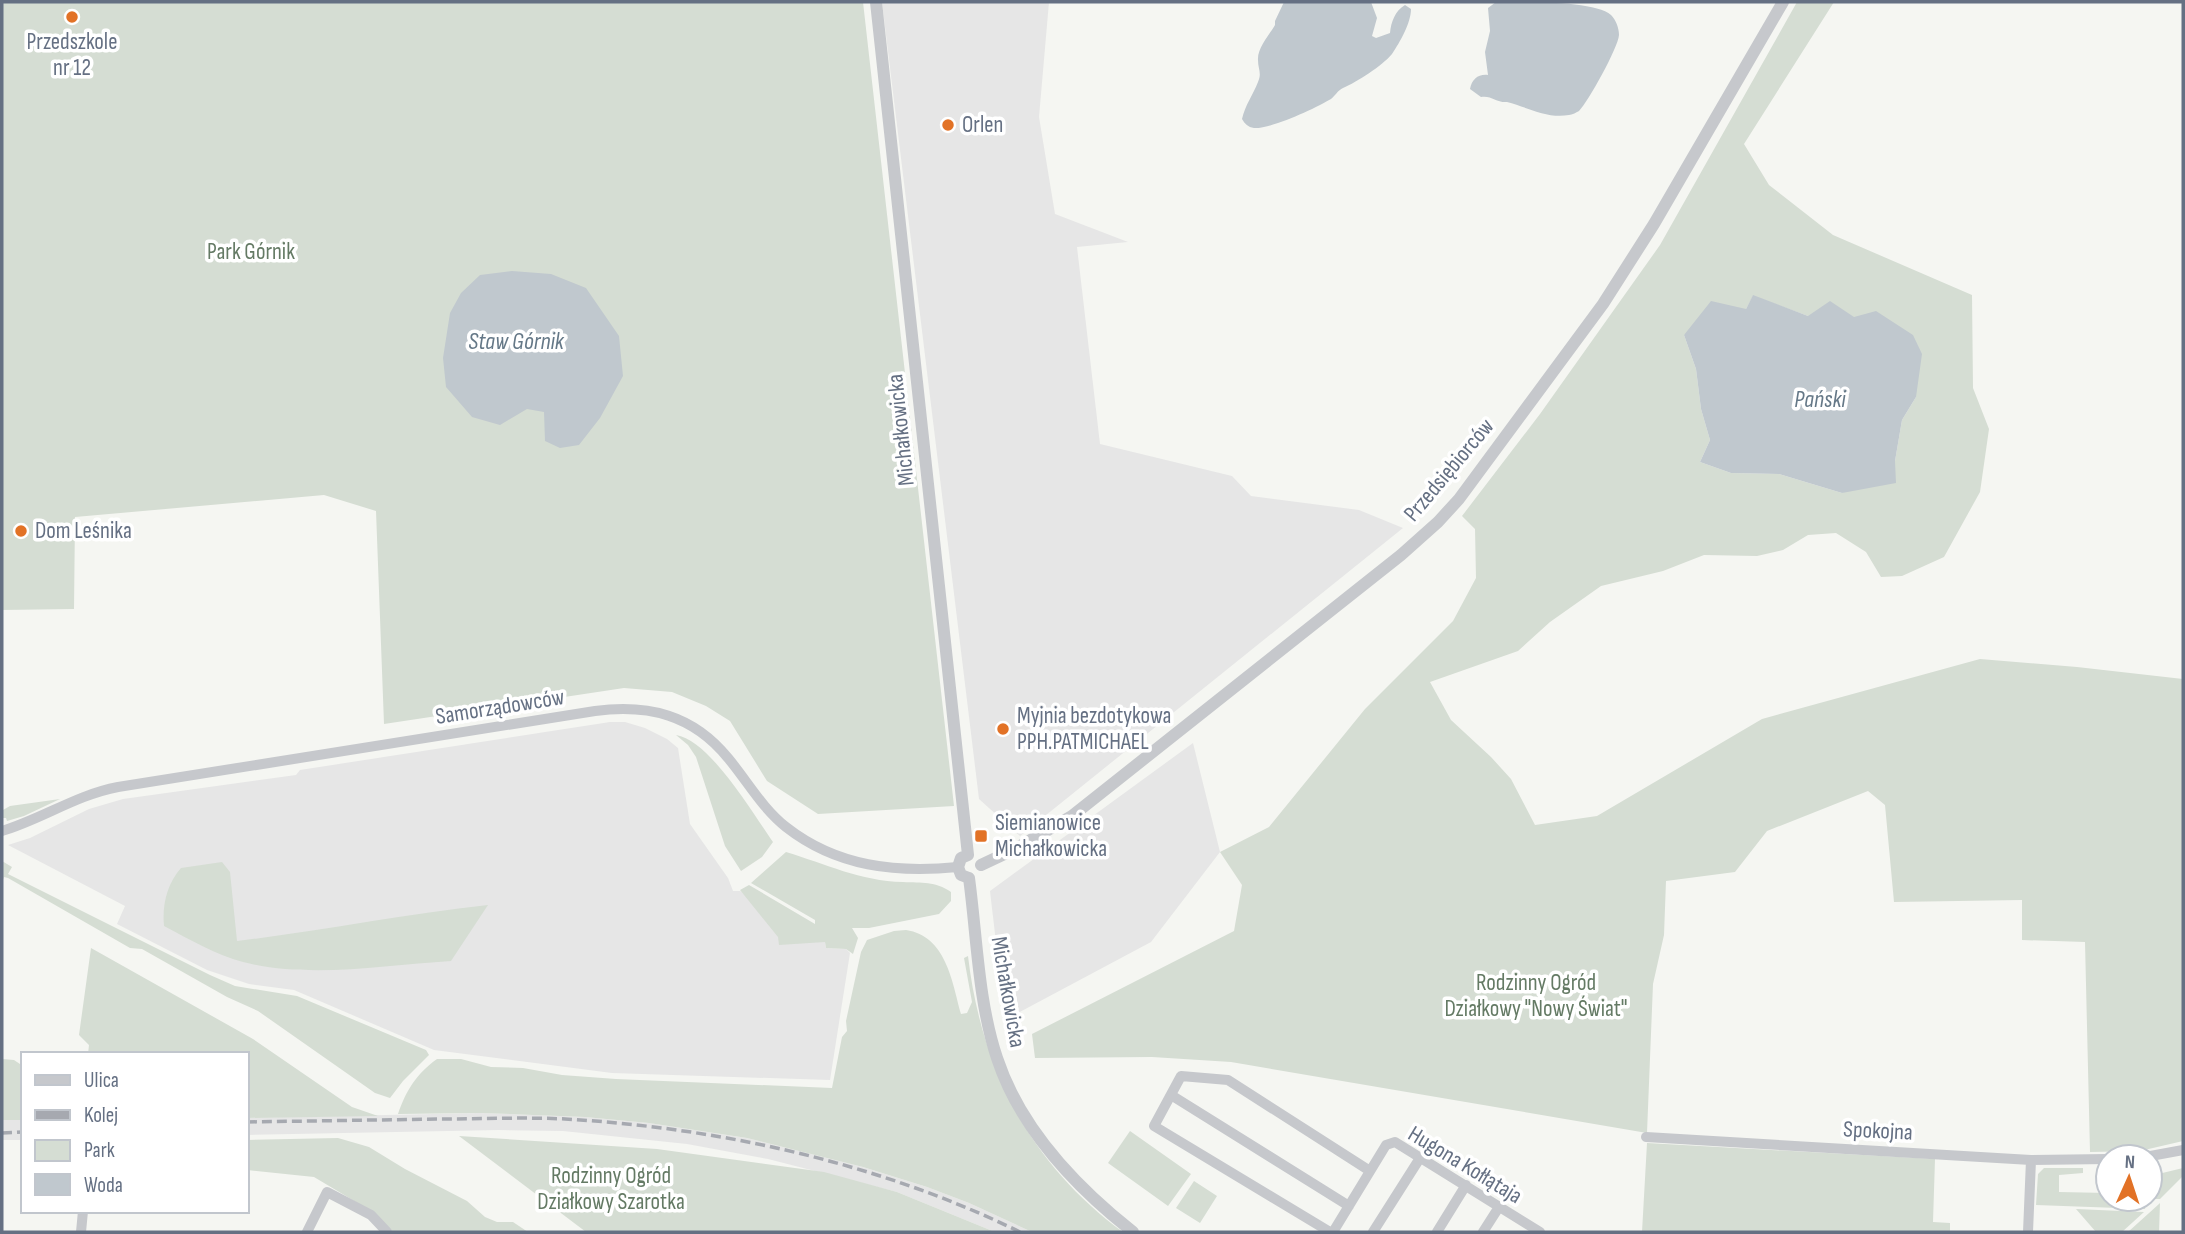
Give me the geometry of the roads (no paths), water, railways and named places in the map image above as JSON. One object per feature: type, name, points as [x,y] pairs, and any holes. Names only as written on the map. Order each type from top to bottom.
[{"type":"street","name":"Michałkowicka","points":[[876,2],[968,855]]},
{"type":"street","name":"Przedsiębiorców","points":[[981,865],[1002,857],[1072,816],[1401,555],[1445,514],[1484,467],[1628,268],[1783,2]]},
{"type":"street","name":"Samorządowców","points":[[2,831],[28,822],[80,797],[111,788],[595,711],[634,708],[673,716],[705,734],[728,757],[754,794],[775,817],[792,832],[821,849],[855,862],[882,868],[958,867]]},
{"type":"street","points":[[968,855],[978,859],[981,865],[977,875],[970,878],[961,875],[958,867],[961,858],[968,855]]},
{"type":"street","name":"Michałkowicka","points":[[970,878],[987,1012],[993,1045],[1006,1081],[1027,1120],[1053,1155],[1089,1193],[1133,1232]]},
{"type":"street","points":[[1332,1232],[1154,1126],[1181,1076],[1228,1080],[1370,1171]]},
{"type":"street","points":[[1171,1095],[1349,1206]]},
{"type":"street","name":"Spokojna","points":[[1646,1137],[2031,1160],[2094,1159]]},
{"type":"street","name":"Hugona Kołłątaja","points":[[1332,1232],[1370,1171],[1390,1143],[1395,1142],[1466,1185],[1528,1229],[1540,1232]]},
{"type":"street","points":[[2164,1154],[2183,1150]]},
{"type":"street","points":[[1373,1232],[1420,1157]]},
{"type":"street","points":[[2028,1232],[2031,1160]]},
{"type":"street","points":[[1437,1232],[1466,1185]]},
{"type":"street","points":[[307,1232],[327,1192],[371,1215],[387,1232]]},
{"type":"street","points":[[1483,1232],[1499,1207]]},
{"type":"street","points":[[81,1232],[83,1213]]},
{"type":"water","points":[[1284,2],[1371,2],[1377,18],[1372,36],[1376,38],[1390,33],[1394,17],[1402,7],[1405,5],[1411,9],[1411,14],[1392,54],[1376,68],[1315,107],[1271,125],[1252,128],[1242,119],[1259,79],[1258,55]]},
{"type":"water","points":[[1496,2],[1574,4],[1602,10],[1613,17],[1619,35],[1614,51],[1579,111],[1561,116],[1545,114],[1481,97],[1470,89],[1476,78],[1488,75],[1485,52],[1490,31],[1488,8]]},
{"type":"water","name":"Staw Górnik","points":[[512,271],[551,274],[586,288],[619,336],[623,376],[600,418],[579,445],[560,448],[545,441],[544,412],[527,409],[500,425],[472,417],[446,387],[443,358],[450,313],[461,293],[480,275]]},
{"type":"water","name":"Pański","points":[[1753,295],[1808,316],[1830,301],[1854,317],[1876,311],[1913,335],[1922,354],[1916,397],[1902,420],[1895,461],[1896,483],[1842,493],[1779,474],[1731,473],[1700,462],[1710,440],[1701,409],[1696,369],[1684,335],[1711,301],[1746,309]]},
{"type":"railway","points":[[248,1122],[549,1118],[682,1131],[798,1153],[855,1168],[911,1186],[1020,1232]]},
{"type":"railway","points":[[2,1133],[21,1132]]},
{"type":"place","name":"Przedszkole nr 12","points":[[72,17]]},
{"type":"place","name":"Orlen","points":[[948,125]]},
{"type":"place","name":"Dom Leśnika","points":[[21,531]]},
{"type":"place","name":"Myjnia bezdotykowa PPH.PATMICHAEL","points":[[1003,729]]},
{"type":"place","name":"Siemianowice Michałkowicka","points":[[981,836]]},
{"type":"park label","name":"Park Górnik","points":[[251,252]]},
{"type":"park label","name":"Rodzinny Ogród Działkowy \"Nowy Świat\"","points":[[1536,996]]},
{"type":"park label","name":"Rodzinny Ogród Działkowy Szarotka","points":[[611,1189]]}]
